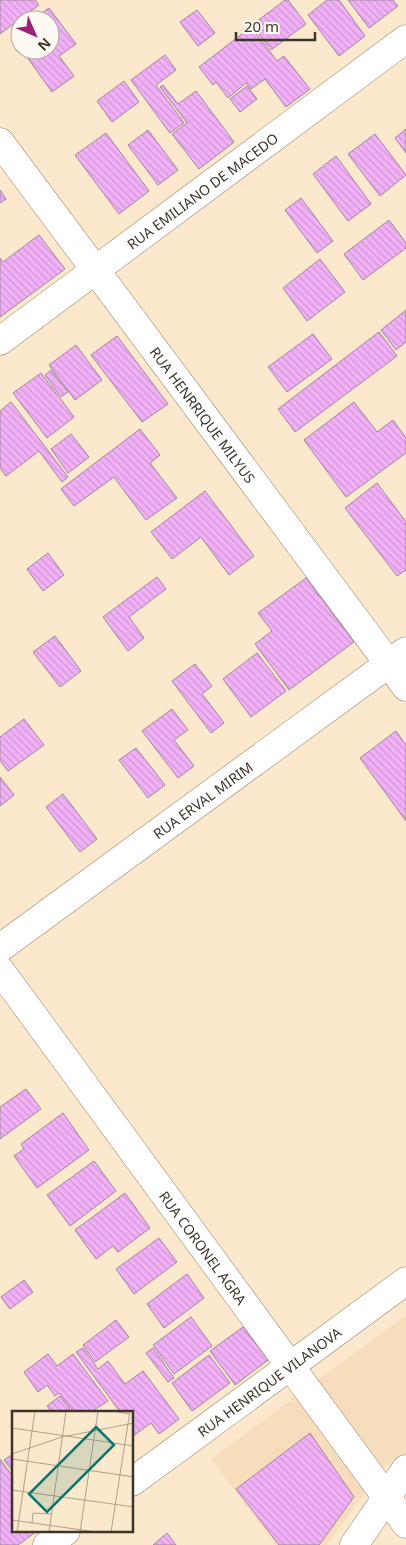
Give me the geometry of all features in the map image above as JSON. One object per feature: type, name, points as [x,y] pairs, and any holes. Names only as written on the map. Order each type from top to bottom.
[{"type":"street","name":"RUA EMILIANO DE MACEDO","points":[[0,341],[406,40]]},
{"type":"street","name":"RUA HENRRIQUE MILYUS","points":[[0,142],[96,271],[397,658],[406,687]]},
{"type":"street","name":"RUA ERVAL MIRIM","points":[[0,948],[397,658]]},
{"type":"street","name":"RUA CORONEL AGRA","points":[[0,970],[406,1524]]},
{"type":"street","name":"RUA HENRIQUE VILANOVA","points":[[134,1481],[406,1281]]},
{"type":"street","points":[[354,1545],[406,1469]]},
{"type":"street","points":[[47,1545],[65,1532]]},
{"type":"shaded area","points":[[406,1315],[406,1487],[387,1462],[327,1545],[276,1545],[211,1459]]},
{"type":"building","points":[[0,0],[35,0],[39,5],[32,10],[10,10],[10,27],[0,34]]},
{"type":"building","points":[[285,0],[288,0],[306,24],[271,50],[252,25]]},
{"type":"building","points":[[327,0],[339,0],[365,36],[339,56],[308,15]]},
{"type":"building","points":[[348,0],[393,0],[398,6],[369,28]]},
{"type":"building","points":[[197,10],[215,33],[198,46],[180,22]]},
{"type":"building","points":[[60,23],[76,44],[60,55]]},
{"type":"building","points":[[251,27],[277,61],[284,56],[310,89],[286,107],[265,79],[251,89],[246,83],[228,98],[216,82],[213,85],[199,67]]},
{"type":"building","points":[[165,55],[176,70],[156,85],[184,123],[170,133],[131,80]]},
{"type":"building","points":[[60,57],[74,76],[52,92],[29,60],[60,60]]},
{"type":"building","points":[[124,81],[139,102],[112,122],[97,101]]},
{"type":"building","points":[[163,85],[178,104],[196,91],[234,142],[199,169],[172,134],[187,123],[160,87]]},
{"type":"building","points":[[247,86],[257,99],[240,112],[230,99]]},
{"type":"building","points":[[406,129],[406,153],[395,138]]},
{"type":"building","points":[[148,130],[178,170],[158,185],[128,145]]},
{"type":"building","points":[[106,133],[149,191],[119,214],[75,155]]},
{"type":"building","points":[[375,134],[406,175],[380,196],[348,154]]},
{"type":"building","points":[[336,156],[371,204],[348,221],[313,174]]},
{"type":"building","points":[[0,190],[6,199],[0,203]]},
{"type":"building","points":[[301,198],[333,241],[317,253],[285,210]]},
{"type":"building","points":[[389,220],[406,243],[406,248],[363,280],[344,254]]},
{"type":"building","points":[[39,235],[65,269],[0,317],[0,258],[3,262]]},
{"type":"building","points":[[320,259],[345,292],[307,321],[283,288]]},
{"type":"building","points":[[406,310],[406,342],[396,350],[381,330]]},
{"type":"building","points":[[379,332],[397,356],[295,432],[278,409]]},
{"type":"building","points":[[313,334],[332,359],[287,392],[268,367]]},
{"type":"building","points":[[117,336],[168,404],[142,422],[91,355]]},
{"type":"building","points":[[76,345],[102,380],[75,400],[49,365]]},
{"type":"building","points":[[51,370],[68,392],[61,397],[45,375]]},
{"type":"building","points":[[41,373],[74,417],[47,438],[13,393]]},
{"type":"building","points":[[11,402],[68,477],[62,482],[39,451],[6,476],[0,468],[0,411]]},
{"type":"building","points":[[354,402],[377,432],[393,420],[406,438],[406,453],[346,497],[304,440]]},
{"type":"building","points":[[140,429],[160,455],[150,463],[177,498],[146,520],[114,477],[74,506],[61,489]]},
{"type":"building","points":[[71,434],[89,457],[68,473],[51,449]]},
{"type":"building","points":[[377,483],[406,522],[406,570],[397,576],[345,508]]},
{"type":"building","points":[[205,491],[254,556],[229,575],[201,537],[172,559],[151,532]]},
{"type":"building","points":[[48,553],[64,575],[43,591],[27,569]]},
{"type":"building","points":[[157,577],[166,589],[129,617],[144,638],[128,651],[103,617]]},
{"type":"building","points":[[306,578],[354,642],[289,690],[255,644],[272,631],[258,613]]},
{"type":"building","points":[[55,636],[81,671],[60,687],[33,652]]},
{"type":"building","points":[[257,653],[286,691],[251,717],[223,679]]},
{"type":"building","points":[[195,664],[212,686],[202,694],[224,723],[211,733],[172,681]]},
{"type":"building","points":[[172,709],[188,730],[174,740],[194,766],[178,778],[142,731]]},
{"type":"building","points":[[24,719],[44,745],[8,771],[0,761],[0,737]]},
{"type":"building","points":[[396,731],[406,745],[406,821],[360,758]]},
{"type":"building","points":[[136,748],[165,785],[148,798],[119,760]]},
{"type":"building","points":[[0,777],[14,795],[0,806]]},
{"type":"building","points":[[63,794],[97,839],[80,852],[46,807]]},
{"type":"building","points":[[26,1089],[41,1109],[0,1139],[0,1107]]},
{"type":"building","points":[[63,1113],[89,1150],[37,1188],[14,1156],[24,1149],[21,1144]]},
{"type":"building","points":[[94,1161],[116,1191],[70,1226],[47,1195]]},
{"type":"building","points":[[125,1193],[150,1228],[118,1252],[113,1246],[96,1259],[75,1230]]},
{"type":"building","points":[[159,1238],[177,1262],[134,1294],[116,1269]]},
{"type":"building","points":[[187,1274],[204,1298],[164,1328],[147,1304]]},
{"type":"building","points":[[24,1280],[33,1292],[10,1309],[1,1297]]},
{"type":"building","points":[[191,1317],[212,1346],[174,1374],[153,1345]]},
{"type":"building","points":[[116,1320],[129,1337],[95,1362],[83,1345]]},
{"type":"building","points":[[243,1327],[268,1360],[235,1385],[210,1351]]},
{"type":"building","points":[[83,1348],[98,1369],[108,1361],[125,1384],[143,1371],[179,1419],[159,1434],[151,1423],[134,1436],[134,1411],[119,1411],[76,1352]]},
{"type":"building","points":[[153,1348],[174,1378],[168,1382],[146,1353]]},
{"type":"building","points":[[48,1354],[57,1366],[73,1354],[108,1401],[93,1411],[73,1411],[59,1393],[55,1396],[47,1385],[38,1392],[24,1372]]},
{"type":"building","points":[[209,1355],[230,1383],[192,1411],[172,1383]]},
{"type":"building","points":[[60,1396],[71,1411],[51,1411],[47,1406]]},
{"type":"building","points":[[310,1433],[354,1497],[319,1545],[279,1545],[236,1489]]},
{"type":"building","points":[[12,1454],[12,1470],[4,1460]]},
{"type":"building","points":[[0,1459],[12,1475],[12,1532],[36,1532],[18,1545],[0,1545]]},
{"type":"building","points":[[167,1533],[176,1545],[153,1545]]}]
